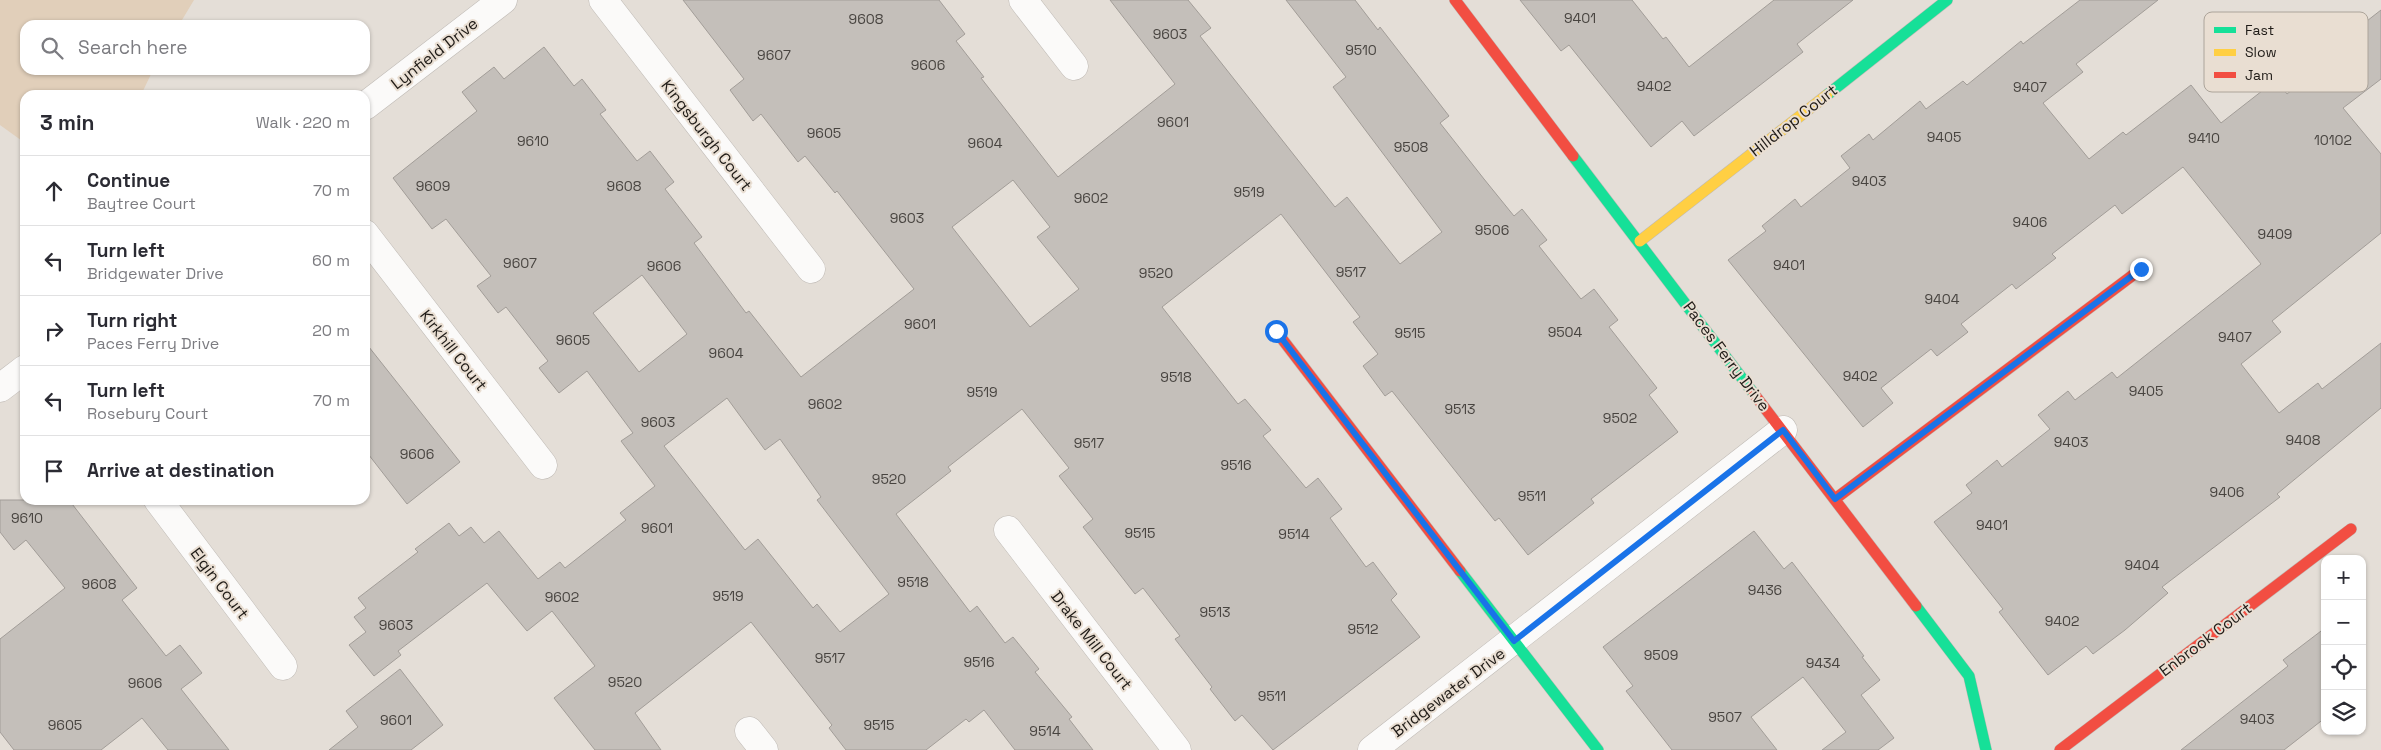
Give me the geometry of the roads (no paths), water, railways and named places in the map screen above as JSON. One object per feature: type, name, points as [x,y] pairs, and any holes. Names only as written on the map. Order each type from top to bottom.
[{"type":"street","name":"Lynfield Drive","points":[[370,102],[503,0]]},
{"type":"street","name":"Kingsburgh Court","points":[[603,0],[811,269]]},
{"type":"street","points":[[1024,0],[1074,66]]},
{"type":"street","name":"Paces Ferry Drive","points":[[1455,0],[1969,676],[1986,750]]},
{"type":"street","name":"Hilldrop Court","points":[[1640,241],[1947,0]]},
{"type":"street","name":"Kirkhill Court","points":[[370,240],[543,465]]},
{"type":"street","points":[[1835,499],[2141,269]]},
{"type":"street","points":[[1276,331],[1598,750]]},
{"type":"street","points":[[0,388],[20,373]]},
{"type":"street","name":"Bridgewater Drive","points":[[1372,750],[1783,430]]},
{"type":"street","name":"Elgin Court","points":[[162,505],[283,666]]},
{"type":"street","name":"Enbrook Court","points":[[2060,750],[2351,529]]},
{"type":"street","name":"Drake Mill Court","points":[[1008,530],[1177,750]]}]
